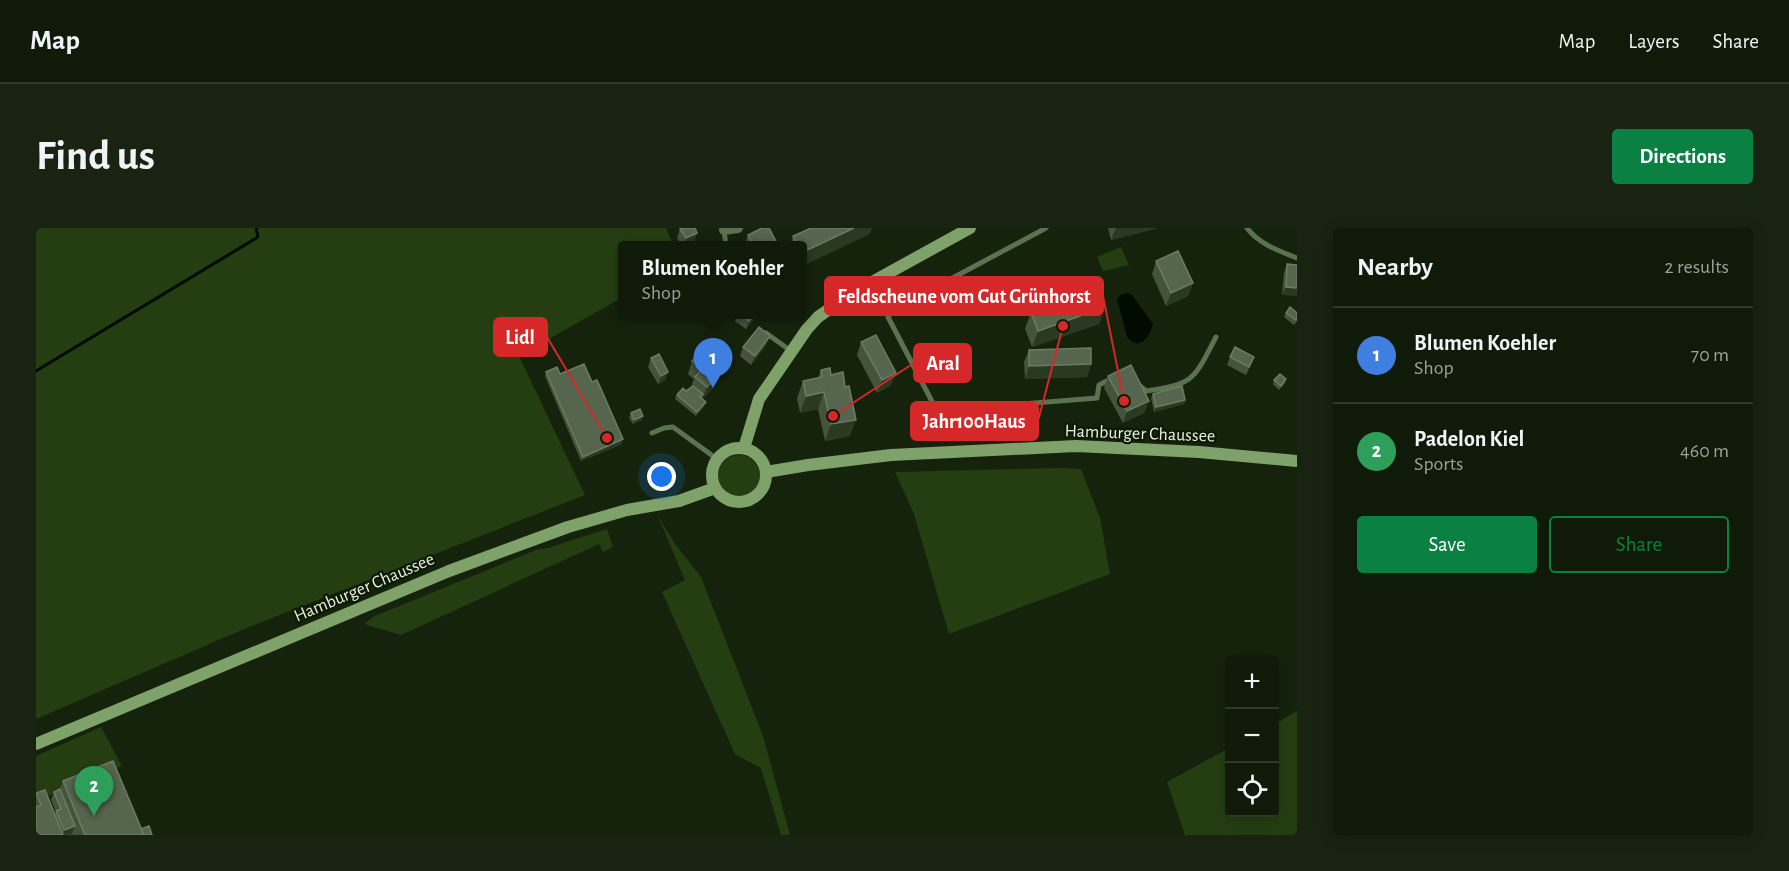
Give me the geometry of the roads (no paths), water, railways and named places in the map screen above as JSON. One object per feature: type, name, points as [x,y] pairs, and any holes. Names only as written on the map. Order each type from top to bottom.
[{"type":"main road","points":[[744,448],[759,399],[807,329],[831,308],[884,275],[970,228]]},
{"type":"main road","name":"Hamburger Chaussee","points":[[766,472],[891,455],[1076,446],[1199,452],[1297,461]]},
{"type":"main road","points":[[744,448],[759,457],[766,472],[765,482],[755,497],[737,502],[720,495],[715,488],[711,473],[717,459],[729,450],[744,448]]},
{"type":"main road","name":"Hamburger Chaussee","points":[[36,744],[449,571],[558,530],[627,510],[679,501],[715,488]]},
{"type":"street","points":[[724,230],[738,228]]},
{"type":"lane","points":[[1046,228],[926,292],[898,304],[888,317],[937,411],[1097,398],[1099,385],[1124,374]]},
{"type":"lane","points":[[1247,228],[1255,237],[1273,248],[1297,258]]},
{"type":"lane","points":[[724,230],[725,241]]},
{"type":"lane","points":[[762,331],[791,351]]},
{"type":"lane","points":[[1137,384],[1146,391],[1177,387],[1197,373],[1216,337]]},
{"type":"lane","points":[[652,433],[673,427],[717,459]]},
{"type":"waterway","points":[[36,371],[258,237],[256,228]]},
{"type":"place","name":"Jahr100Haus","points":[[1063,326]]},
{"type":"place","name":"Blumen Koehler","points":[[713,388]]},
{"type":"place","name":"Feldscheune vom Gut Grünhorst","points":[[1124,401]]},
{"type":"place","name":"Aral","points":[[833,416]]},
{"type":"place","name":"Lidl","points":[[607,438]]},
{"type":"place","name":"Padelon Kiel","points":[[94,816]]}]
